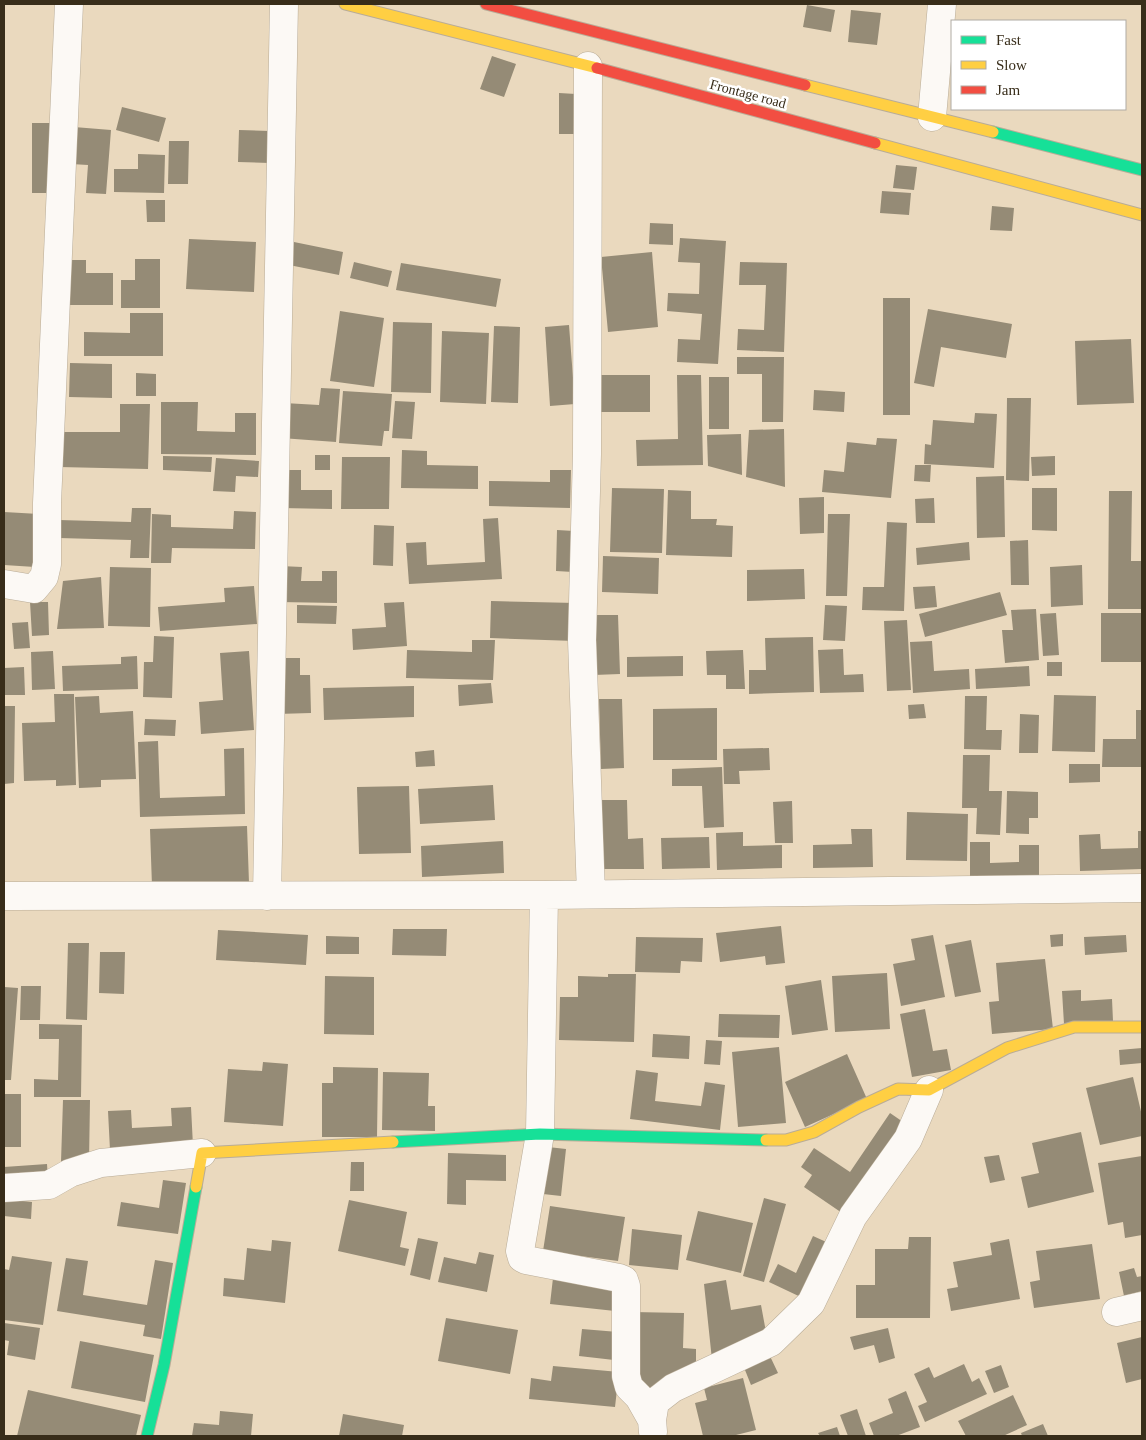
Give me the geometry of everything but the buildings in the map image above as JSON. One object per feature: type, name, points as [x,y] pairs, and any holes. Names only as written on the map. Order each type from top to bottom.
[{"type":"main road","name":"Frontage road","points":[[345,4],[588,66],[1142,215]]},
{"type":"main road","points":[[486,4],[1142,170]]},
{"type":"main road","points":[[147,1436],[164,1365],[202,1153],[540,1134],[786,1140],[814,1132],[859,1106],[898,1089],[929,1090],[1007,1048],[1074,1027],[1142,1027]]},
{"type":"street","points":[[4,584],[34,589],[44,577],[47,564],[48,474],[68,4]]},
{"type":"street","points":[[267,896],[284,4]]},
{"type":"street","points":[[932,117],[942,4]]},
{"type":"street","points":[[588,66],[587,454],[582,640],[591,894]]},
{"type":"street","points":[[4,896],[544,895],[1142,888]]},
{"type":"street","points":[[544,895],[540,1134],[520,1251],[522,1258],[526,1260],[624,1280],[626,1286],[626,1376],[629,1387],[639,1397],[653,1428]]},
{"type":"street","points":[[653,1428],[655,1402],[673,1388],[771,1342],[811,1303],[853,1216],[908,1139],[929,1090]]},
{"type":"street","points":[[4,1188],[48,1185],[70,1173],[101,1163],[202,1153]]},
{"type":"street","points":[[1116,1312],[1142,1306]]},
{"type":"traffic: fast","points":[[993,132],[1142,170]]},
{"type":"traffic: fast","points":[[393,1142],[540,1134],[766,1140]]},
{"type":"traffic: fast","points":[[147,1436],[164,1365],[196,1187]]},
{"type":"traffic: slow","points":[[345,4],[597,68]]},
{"type":"traffic: slow","points":[[805,85],[993,132]]},
{"type":"traffic: slow","points":[[875,143],[1142,215]]},
{"type":"traffic: slow","points":[[766,1140],[786,1140],[814,1132],[859,1107],[898,1089],[929,1090],[1007,1048],[1074,1027],[1142,1027]]},
{"type":"traffic: slow","points":[[196,1187],[202,1153],[393,1142]]},
{"type":"traffic: jam","points":[[486,4],[805,85]]},
{"type":"traffic: jam","points":[[597,68],[875,143]]}]
